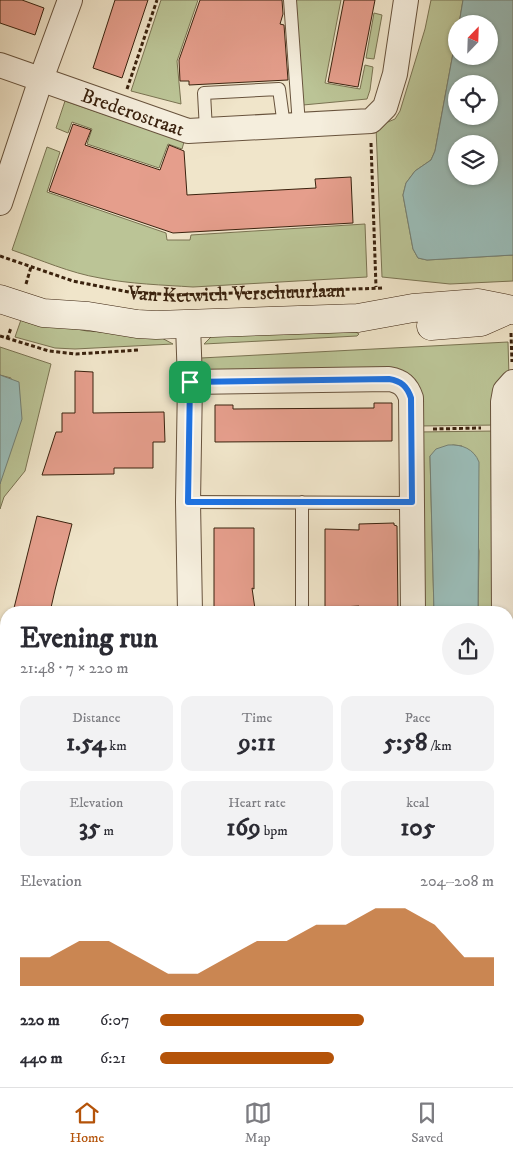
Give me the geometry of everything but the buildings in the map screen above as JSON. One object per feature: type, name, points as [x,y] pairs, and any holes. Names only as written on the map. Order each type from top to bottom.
[{"type":"main road","name":"Van Ketwich Verschuurlaan","points":[[0,280],[48,296],[88,316]]},
{"type":"main road","name":"Van Ketwich Verschuurlaan","points":[[0,299],[43,313],[88,316],[137,324],[188,325],[358,318],[416,326],[481,322],[511,310]]},
{"type":"street","points":[[0,203],[41,79],[70,0]]},
{"type":"street","points":[[378,114],[396,74],[406,0]]},
{"type":"street","name":"Brederostraat","points":[[0,64],[188,131],[292,125],[378,114]]},
{"type":"street","points":[[188,325],[190,382],[188,502],[190,606]]},
{"type":"street","points":[[190,382],[389,379],[397,380],[404,384],[411,398],[413,606]]},
{"type":"street","points":[[504,606],[508,554],[508,493],[504,396],[513,382]]},
{"type":"lane","points":[[290,0],[292,125]]},
{"type":"lane","points":[[206,130],[204,93],[279,89],[292,125]]},
{"type":"lane","points":[[188,502],[412,502]]},
{"type":"lane","points":[[302,502],[302,606]]},
{"type":"path","points":[[121,108],[157,0]]},
{"type":"path","points":[[376,287],[378,114]]},
{"type":"path","name":"Van Ketwich Verschuurlaan","points":[[0,256],[73,281],[129,292],[176,296],[376,287],[393,288]]},
{"type":"path","points":[[511,310],[513,382]]},
{"type":"path","points":[[412,429],[504,428]]},
{"type":"green space","points":[[161,0],[198,0],[177,61],[181,104],[131,91]]},
{"type":"green space","points":[[296,0],[341,0],[325,83],[360,89],[365,65],[373,67],[367,99],[303,105]]},
{"type":"green space","points":[[431,0],[463,0],[460,15],[448,15],[448,65],[451,65],[435,151],[431,160],[415,171],[406,183],[403,195],[413,249],[418,258],[427,260],[513,255],[513,281],[450,284],[382,277],[376,127],[395,119],[400,111],[425,29]]},
{"type":"green space","points":[[374,13],[382,15],[374,59],[366,58]]},
{"type":"green space","points":[[65,101],[184,142],[182,149],[168,144],[159,168],[87,144],[92,129],[72,122],[68,133],[56,128]]},
{"type":"green space","points":[[47,147],[60,152],[47,192],[166,233],[167,240],[190,240],[191,235],[365,224],[367,277],[193,287],[146,284],[89,276],[12,250]]},
{"type":"green space","points":[[23,314],[87,331],[158,336],[173,344],[75,349],[55,348],[15,337]]},
{"type":"green space","points":[[356,332],[359,334],[357,336],[204,344],[212,336]]},
{"type":"green space","points":[[508,342],[509,377],[498,425],[417,426],[415,381],[412,376],[407,374],[201,374],[201,358]]},
{"type":"green space","points":[[0,347],[51,364],[25,471],[4,497],[0,509],[0,484],[11,378],[0,375]]},
{"type":"green space","points":[[497,431],[498,606],[478,606],[479,551],[462,446],[453,445],[430,456],[434,606],[418,606],[417,432]]},
{"type":"water","points":[[463,0],[513,0],[513,255],[427,260],[418,258],[413,249],[403,195],[406,183],[415,171],[431,160],[435,151],[448,80],[448,125],[498,125],[498,75],[449,75],[451,65],[498,65],[498,15],[460,15]]},
{"type":"water","points":[[0,375],[19,382],[22,419],[0,484]]},
{"type":"water","points":[[448,445],[458,445],[471,451],[479,462],[478,606],[434,606],[430,456],[436,449]]},
{"type":"route","points":[[397,380],[404,384],[411,398],[412,502],[188,502],[190,382],[397,380]]}]
